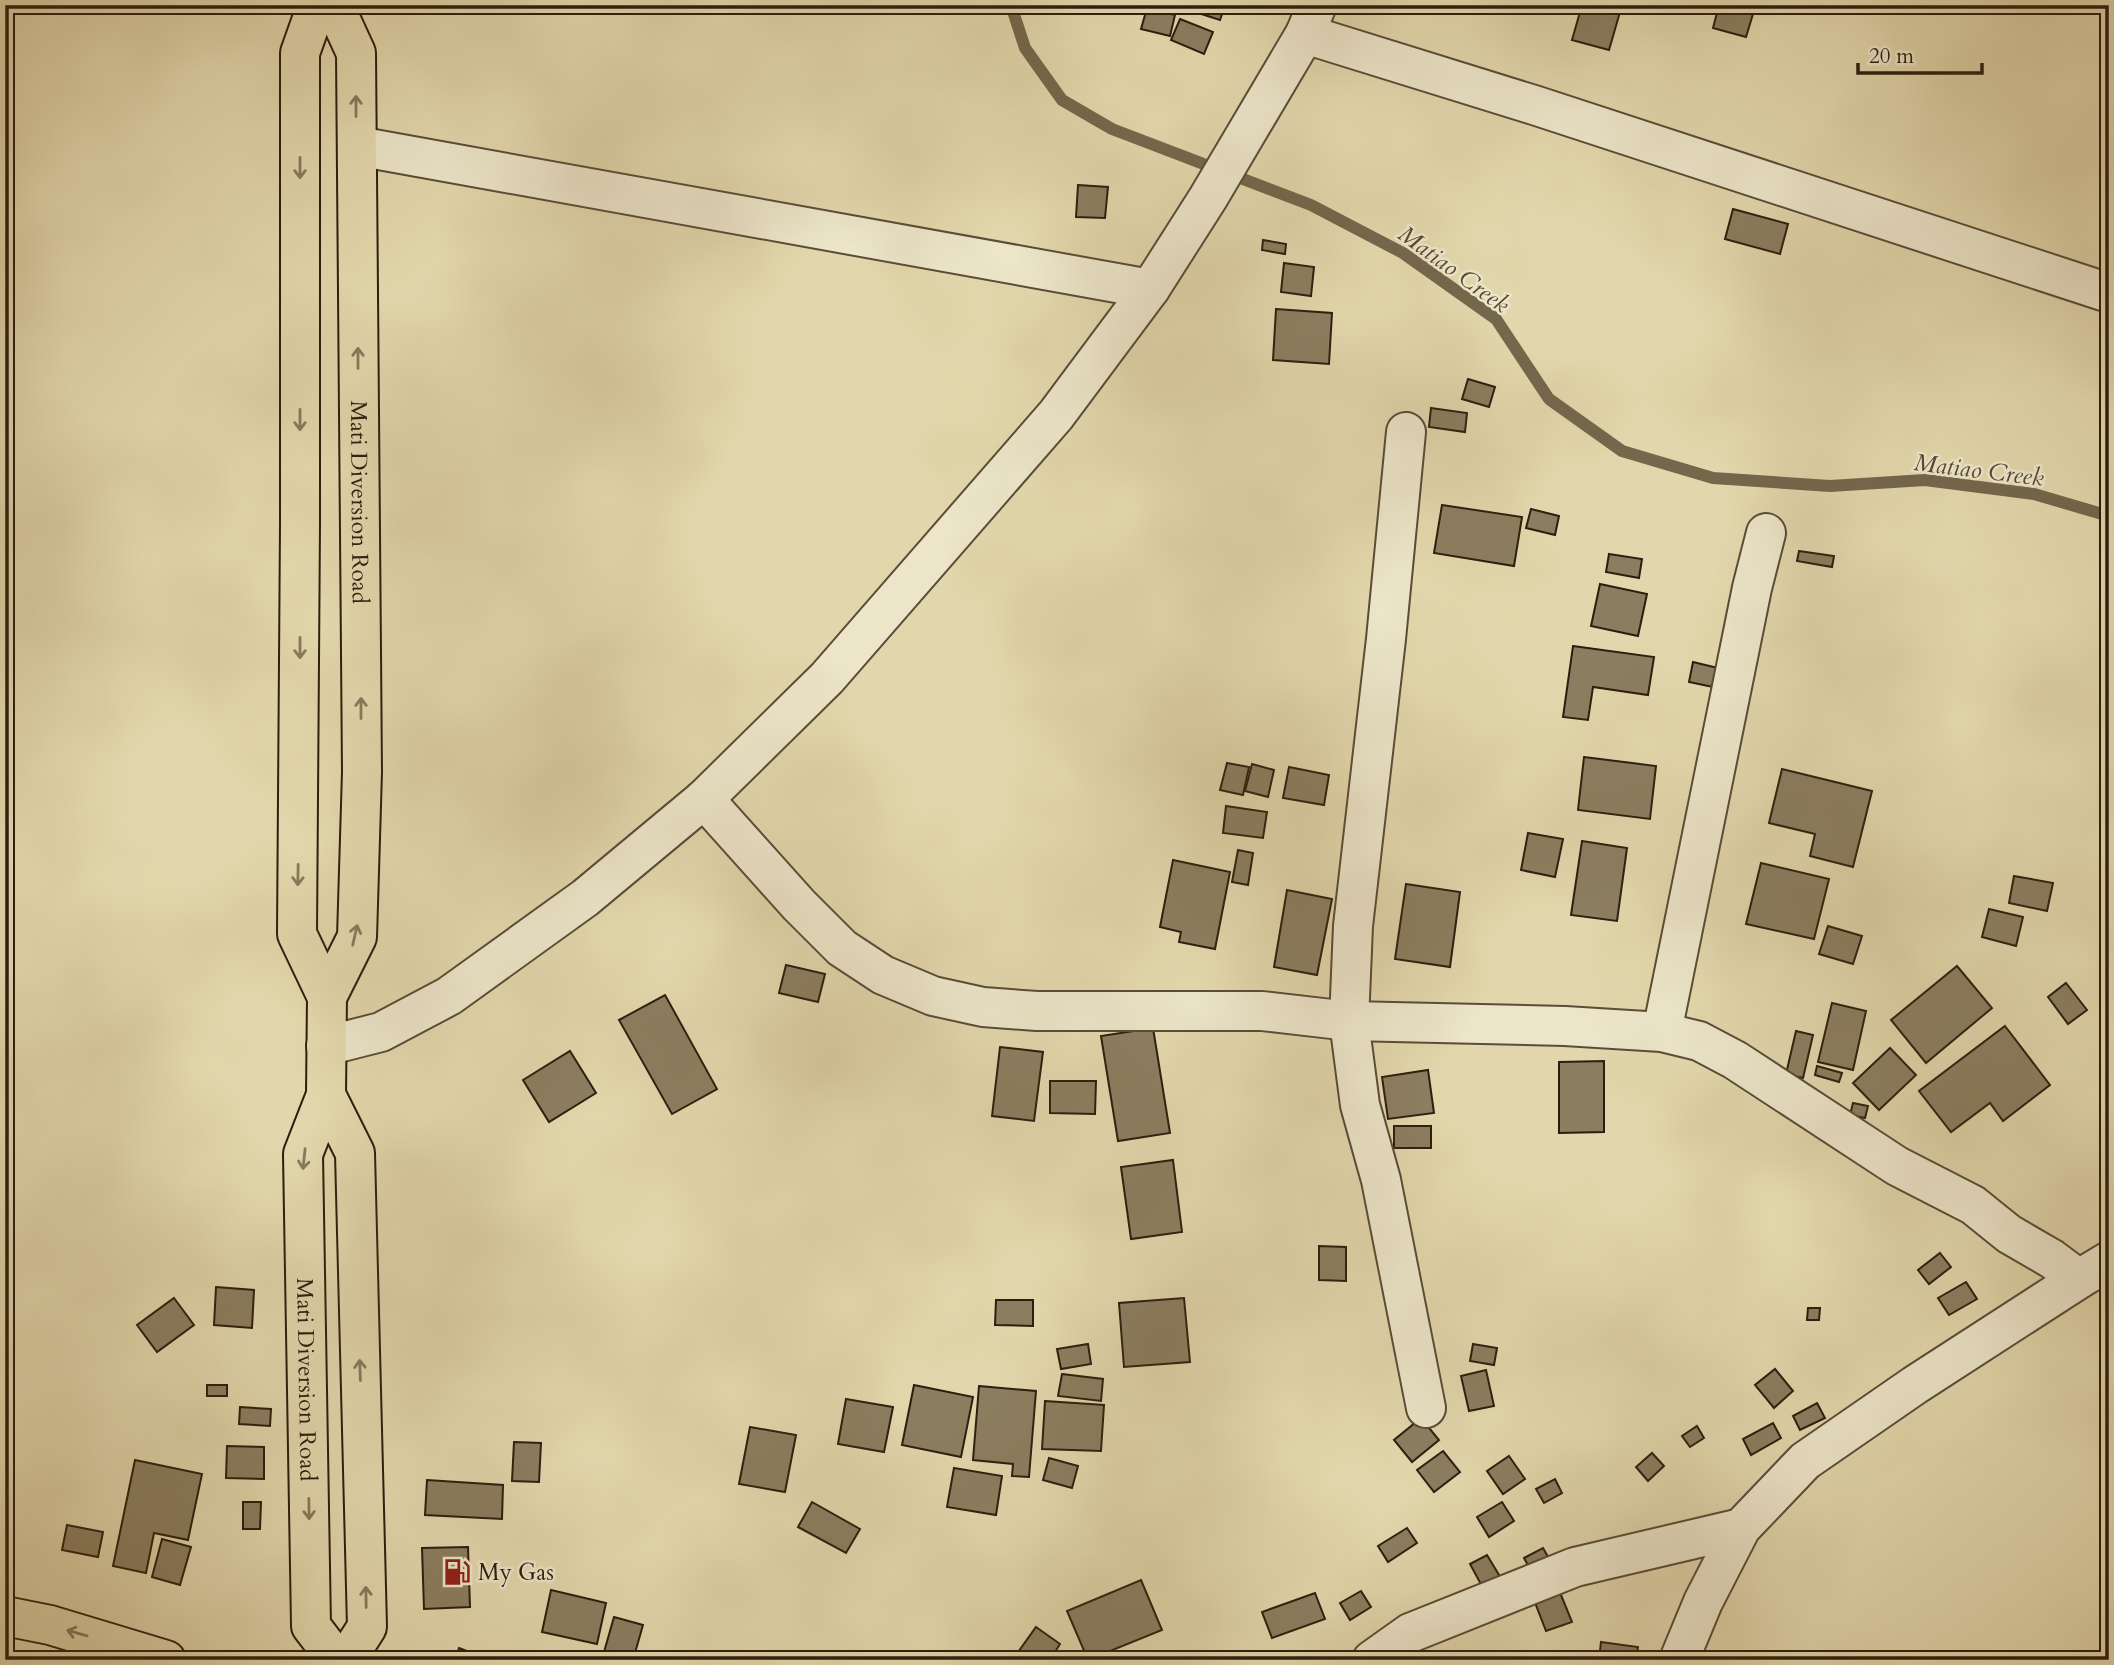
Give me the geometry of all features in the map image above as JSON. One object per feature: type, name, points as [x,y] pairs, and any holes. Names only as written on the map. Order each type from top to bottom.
[{"type":"main road","name":"Mati Diversion Road","points":[[317,5],[300,53],[297,934],[327,997]]},
{"type":"main road","name":"Mati Diversion Road","points":[[334,5],[356,53],[362,758],[358,923],[357,937],[327,997],[326,1095],[303,1154],[311,1626],[337,1660]]},
{"type":"main road","name":"Mati Diversion Road","points":[[326,1095],[355,1153],[367,1627],[346,1660]]},
{"type":"main road","points":[[5,1616],[50,1625],[166,1660]]},
{"type":"street","points":[[326,1046],[381,1032],[449,996],[585,898],[704,799],[827,678],[1056,415],[1150,289],[1208,198],[1311,19],[1573,118],[2109,293]]},
{"type":"street","points":[[356,146],[1150,289]]},
{"type":"street","points":[[1406,432],[1386,639],[1353,926],[1349,1021],[1360,1105],[1381,1180],[1426,1408]]},
{"type":"street","points":[[1662,1032],[1752,588],[1766,533]]},
{"type":"street","points":[[704,799],[799,905],[842,948],[883,975],[933,996],[983,1007],[1037,1011],[1262,1012],[1349,1021],[1565,1026],[1662,1032],[1699,1041],[1735,1060],[1897,1166],[1973,1205],[2009,1234],[2052,1259],[2094,1270]]},
{"type":"street","points":[[1679,1660],[1703,1602],[1741,1528],[1805,1461],[1915,1385],[2094,1270]]},
{"type":"street","points":[[1372,1660],[1410,1633],[1575,1567],[1741,1528]]},
{"type":"building","points":[[1194,5],[1225,5],[1220,20],[1192,11]]},
{"type":"building","points":[[1582,5],[1595,5],[1620,12],[1609,50],[1572,40]]},
{"type":"building","points":[[1719,5],[1753,14],[1746,37],[1713,28]]},
{"type":"building","points":[[1147,8],[1175,15],[1170,36],[1141,29]]},
{"type":"building","points":[[1180,19],[1213,32],[1204,54],[1171,40]]},
{"type":"building","points":[[1078,185],[1108,187],[1105,218],[1076,217]]},
{"type":"building","points":[[1733,209],[1788,224],[1780,254],[1725,239]]},
{"type":"building","points":[[1263,240],[1286,244],[1285,254],[1262,250]]},
{"type":"building","points":[[1284,263],[1314,267],[1311,296],[1281,292]]},
{"type":"building","points":[[1276,309],[1332,313],[1329,364],[1273,360]]},
{"type":"building","points":[[1468,379],[1495,387],[1489,407],[1462,399]]},
{"type":"building","points":[[1431,408],[1467,413],[1465,432],[1429,427]]},
{"type":"building","points":[[1442,505],[1522,517],[1514,566],[1434,553]]},
{"type":"building","points":[[1531,509],[1559,516],[1555,535],[1526,528]]},
{"type":"building","points":[[1799,551],[1834,556],[1832,567],[1797,561]]},
{"type":"building","points":[[1609,554],[1642,559],[1639,578],[1606,572]]},
{"type":"building","points":[[1600,584],[1647,594],[1638,636],[1591,626]]},
{"type":"building","points":[[1573,646],[1654,657],[1648,695],[1593,687],[1588,720],[1563,717]]},
{"type":"building","points":[[1693,662],[1722,669],[1718,688],[1689,682]]},
{"type":"building","points":[[1584,757],[1656,766],[1650,819],[1578,810]]},
{"type":"building","points":[[1227,763],[1249,767],[1243,795],[1220,790]]},
{"type":"building","points":[[1252,764],[1274,770],[1268,797],[1245,791]]},
{"type":"building","points":[[1289,767],[1329,775],[1324,805],[1283,798]]},
{"type":"building","points":[[1782,769],[1872,791],[1853,867],[1810,856],[1815,834],[1769,823]]},
{"type":"building","points":[[1226,806],[1267,812],[1263,838],[1223,833]]},
{"type":"building","points":[[1528,833],[1563,839],[1555,877],[1521,870]]},
{"type":"building","points":[[1582,841],[1627,848],[1617,921],[1571,915]]},
{"type":"building","points":[[1238,850],[1253,853],[1248,885],[1232,882]]},
{"type":"building","points":[[1173,860],[1230,872],[1215,949],[1179,942],[1181,932],[1160,927]]},
{"type":"building","points":[[1761,863],[1829,879],[1814,939],[1746,924]]},
{"type":"building","points":[[2014,876],[2053,883],[2047,911],[2009,903]]},
{"type":"building","points":[[1406,884],[1460,892],[1450,967],[1395,959]]},
{"type":"building","points":[[1287,890],[1332,899],[1317,975],[1274,967]]},
{"type":"building","points":[[1989,909],[2023,917],[2016,946],[1982,937]]},
{"type":"building","points":[[1828,926],[1862,936],[1853,964],[1819,954]]},
{"type":"building","points":[[786,965],[825,974],[818,1002],[779,993]]},
{"type":"building","points":[[1957,966],[1992,1008],[1926,1063],[1891,1020]]},
{"type":"building","points":[[2066,983],[2087,1010],[2068,1024],[2048,997]]},
{"type":"building","points":[[665,995],[717,1089],[672,1114],[619,1020]]},
{"type":"building","points":[[1832,1003],[1866,1011],[1853,1070],[1818,1062]]},
{"type":"building","points":[[2005,1026],[2050,1085],[2003,1121],[1990,1103],[1951,1132],[1919,1091]]},
{"type":"building","points":[[1153,1028],[1170,1133],[1118,1141],[1101,1036]]},
{"type":"building","points":[[1796,1031],[1813,1035],[1803,1078],[1786,1074]]},
{"type":"building","points":[[1000,1047],[1043,1052],[1034,1121],[992,1116]]},
{"type":"building","points":[[1890,1048],[1916,1075],[1879,1110],[1853,1083]]},
{"type":"building","points":[[570,1051],[596,1093],[549,1122],[523,1080]]},
{"type":"building","points":[[1604,1061],[1604,1132],[1559,1133],[1559,1062]]},
{"type":"building","points":[[1817,1066],[1842,1073],[1839,1082],[1815,1075]]},
{"type":"building","points":[[1428,1070],[1434,1113],[1388,1119],[1382,1077]]},
{"type":"building","points":[[1050,1081],[1096,1081],[1095,1114],[1050,1113]]},
{"type":"building","points":[[1853,1103],[1868,1106],[1865,1118],[1850,1115]]},
{"type":"building","points":[[1394,1126],[1431,1126],[1431,1148],[1394,1148]]},
{"type":"building","points":[[1173,1160],[1182,1232],[1131,1239],[1121,1167]]},
{"type":"building","points":[[1319,1246],[1346,1247],[1346,1281],[1319,1280]]},
{"type":"building","points":[[1940,1253],[1951,1267],[1929,1284],[1918,1270]]},
{"type":"building","points":[[1966,1282],[1977,1299],[1949,1315],[1938,1298]]},
{"type":"building","points":[[216,1287],[254,1290],[252,1328],[214,1325]]},
{"type":"building","points":[[174,1298],[194,1325],[157,1352],[137,1325]]},
{"type":"building","points":[[1184,1298],[1190,1362],[1124,1367],[1119,1303]]},
{"type":"building","points":[[996,1300],[1033,1300],[1033,1326],[995,1325]]},
{"type":"building","points":[[1808,1308],[1820,1308],[1819,1320],[1807,1320]]},
{"type":"building","points":[[1088,1344],[1091,1364],[1061,1369],[1057,1349]]},
{"type":"building","points":[[1473,1344],[1497,1348],[1494,1365],[1470,1361]]},
{"type":"building","points":[[1775,1369],[1793,1391],[1774,1408],[1755,1385]]},
{"type":"building","points":[[1486,1370],[1494,1406],[1469,1411],[1461,1376]]},
{"type":"building","points":[[1062,1374],[1103,1379],[1101,1401],[1058,1396]]},
{"type":"building","points":[[207,1385],[227,1385],[227,1396],[207,1396]]},
{"type":"building","points":[[914,1385],[973,1397],[961,1457],[902,1445]]},
{"type":"building","points":[[979,1386],[1036,1391],[1029,1477],[1012,1476],[1013,1464],[973,1460]]},
{"type":"building","points":[[846,1399],[893,1407],[884,1452],[838,1444]]},
{"type":"building","points":[[1045,1401],[1104,1405],[1101,1451],[1042,1449]]},
{"type":"building","points":[[1817,1403],[1825,1418],[1800,1430],[1793,1416]]},
{"type":"building","points":[[240,1407],[271,1409],[270,1426],[239,1424]]},
{"type":"building","points":[[1421,1418],[1439,1440],[1412,1462],[1394,1440]]},
{"type":"building","points":[[1773,1423],[1781,1438],[1751,1455],[1743,1439]]},
{"type":"building","points":[[1697,1426],[1704,1438],[1690,1447],[1682,1436]]},
{"type":"building","points":[[750,1427],[796,1435],[785,1492],[739,1484]]},
{"type":"building","points":[[514,1442],[541,1443],[539,1482],[512,1481]]},
{"type":"building","points":[[227,1446],[264,1447],[264,1479],[226,1478]]},
{"type":"building","points":[[1443,1451],[1460,1472],[1434,1492],[1417,1470]]},
{"type":"building","points":[[1652,1453],[1664,1466],[1648,1481],[1636,1467]]},
{"type":"building","points":[[1509,1456],[1525,1479],[1503,1494],[1487,1471]]},
{"type":"building","points":[[1049,1458],[1078,1466],[1072,1488],[1043,1480]]},
{"type":"building","points":[[135,1460],[202,1474],[188,1540],[154,1533],[146,1573],[113,1566]]},
{"type":"building","points":[[954,1468],[1002,1476],[996,1515],[947,1507]]},
{"type":"building","points":[[1555,1479],[1562,1493],[1544,1503],[1536,1489]]},
{"type":"building","points":[[427,1480],[503,1485],[502,1519],[425,1515]]},
{"type":"building","points":[[243,1502],[261,1502],[260,1529],[243,1529]]},
{"type":"building","points":[[812,1502],[860,1529],[846,1553],[798,1527]]},
{"type":"building","points":[[1502,1502],[1514,1521],[1489,1537],[1477,1517]]},
{"type":"building","points":[[67,1525],[103,1532],[98,1557],[62,1550]]},
{"type":"building","points":[[1407,1528],[1417,1543],[1388,1562],[1378,1546]]},
{"type":"building","points":[[162,1539],[191,1547],[180,1585],[152,1577]]},
{"type":"building","points":[[468,1547],[470,1607],[424,1609],[422,1548]]},
{"type":"building","points":[[1543,1548],[1551,1562],[1531,1571],[1524,1558]]},
{"type":"building","points":[[1487,1555],[1502,1580],[1484,1590],[1470,1564]]},
{"type":"building","points":[[1141,1580],[1162,1630],[1088,1660],[1067,1611]]},
{"type":"building","points":[[551,1590],[606,1603],[597,1644],[542,1632]]},
{"type":"building","points":[[1559,1590],[1572,1622],[1546,1631],[1534,1600]]},
{"type":"building","points":[[1361,1591],[1371,1607],[1350,1620],[1340,1603]]},
{"type":"building","points":[[1315,1593],[1325,1619],[1272,1638],[1262,1612]]},
{"type":"building","points":[[614,1617],[643,1625],[633,1660],[604,1652]]},
{"type":"building","points":[[1036,1627],[1060,1644],[1050,1660],[1023,1660],[1016,1655]]},
{"type":"building","points":[[1601,1642],[1638,1647],[1636,1660],[1599,1660]]},
{"type":"building","points":[[459,1648],[490,1660],[455,1660]]},
{"type":"waterway","name":"Matiao Creek","points":[[1011,5],[1025,48],[1062,100],[1112,129],[1311,205],[1403,253],[1496,319],[1549,399],[1622,451],[1713,478],[1830,486],[1925,480],[2034,494],[2109,516]]},
{"type":"place","name":"My Gas","points":[[457,1572]]}]
